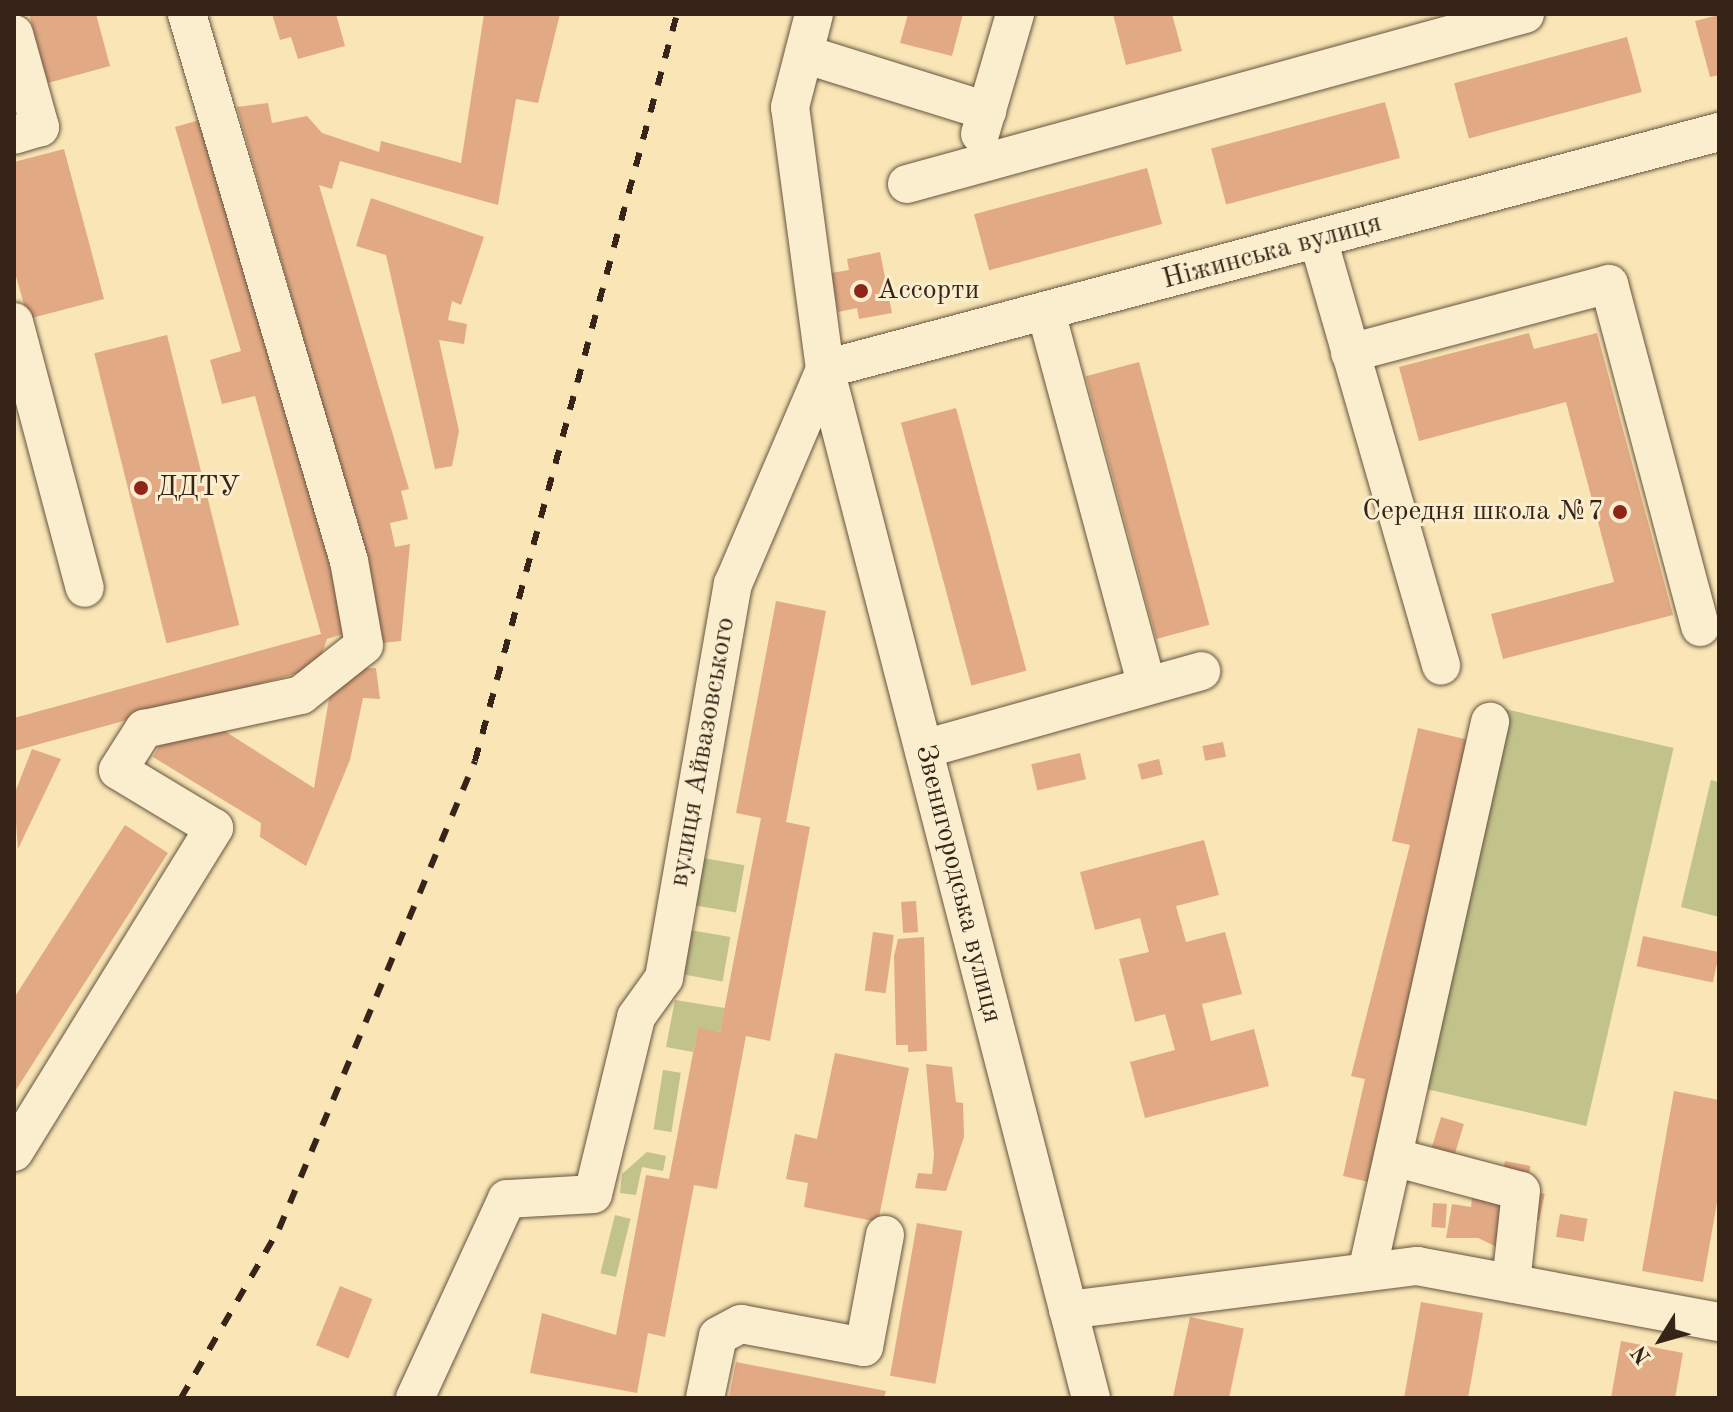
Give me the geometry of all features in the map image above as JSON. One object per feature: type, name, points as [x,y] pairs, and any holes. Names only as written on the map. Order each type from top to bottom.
[{"type":"street","points":[[14,1152],[214,828],[118,770],[144,729],[301,695],[364,645],[349,561],[187,14]]},
{"type":"street","points":[[814,14],[790,107],[825,369]]},
{"type":"street","points":[[971,166],[1015,14]]},
{"type":"street","points":[[907,184],[1525,14]]},
{"type":"street","points":[[14,34],[40,127],[14,135]]},
{"type":"street","points":[[804,54],[987,111]]},
{"type":"street","name":"Ніжинська вулиця","points":[[825,369],[1719,132]]},
{"type":"street","points":[[1318,239],[1441,666]]},
{"type":"street","points":[[1350,353],[1609,284],[1700,627]]},
{"type":"street","points":[[1046,312],[1147,686]]},
{"type":"street","points":[[14,322],[85,588]]},
{"type":"street","name":"Звенигородська вулиця","points":[[825,369],[1091,1398]]},
{"type":"street","name":"вулиця Айвазовського","points":[[421,1397],[507,1199],[593,1194],[636,1017],[664,978],[733,584],[825,369]]},
{"type":"street","points":[[924,749],[1201,671]]},
{"type":"street","points":[[1367,1272],[1490,722]]},
{"type":"street","points":[[1393,1157],[1521,1191],[1511,1283]]},
{"type":"street","points":[[705,1398],[718,1336],[741,1324],[864,1347],[885,1235]]},
{"type":"street","points":[[1068,1310],[1417,1266],[1719,1322]]},
{"type":"green space","points":[[1505,709],[1674,748],[1586,1126],[1418,1087]]},
{"type":"green space","points":[[1711,780],[1719,782],[1719,917],[1681,907]]},
{"type":"green space","points":[[703,858],[744,865],[736,913],[695,905]]},
{"type":"green space","points":[[690,930],[730,937],[723,981],[682,974]]},
{"type":"green space","points":[[675,1000],[725,1008],[720,1032],[698,1028],[693,1052],[666,1047]]},
{"type":"green space","points":[[663,1070],[681,1073],[671,1132],[654,1129]]},
{"type":"green space","points":[[647,1152],[666,1156],[663,1171],[642,1167],[636,1195],[620,1193],[622,1174]]},
{"type":"green space","points":[[615,1215],[631,1219],[616,1277],[600,1273]]},
{"type":"building","points":[[29,14],[96,14],[110,66],[48,83]]},
{"type":"building","points":[[272,14],[336,14],[345,46],[298,59],[291,37],[280,40]]},
{"type":"building","points":[[484,14],[560,14],[538,103],[516,99],[498,205],[340,161],[332,189],[319,185],[409,489],[401,491],[408,519],[390,523],[395,547],[410,544],[401,641],[373,644],[366,556],[237,107],[268,103],[272,123],[307,116],[322,133],[379,152],[381,141],[461,163]]},
{"type":"building","points":[[908,14],[963,14],[952,56],[900,43]]},
{"type":"building","points":[[1113,14],[1172,14],[1182,51],[1126,65]]},
{"type":"building","points":[[1719,15],[1719,75],[1710,77],[1695,21]]},
{"type":"building","points":[[1627,37],[1642,92],[1469,138],[1454,83]]},
{"type":"building","points":[[1385,102],[1400,158],[1226,205],[1211,149]]},
{"type":"building","points":[[203,119],[349,632],[327,639],[317,668],[14,751],[14,718],[321,634],[255,396],[222,404],[210,360],[241,351],[175,127]]},
{"type":"building","points":[[64,149],[104,299],[28,319],[14,269],[14,162]]},
{"type":"building","points":[[1147,168],[1162,224],[989,270],[974,214]]},
{"type":"building","points":[[371,198],[484,237],[461,305],[452,301],[448,320],[467,324],[464,344],[439,340],[459,431],[452,466],[435,469],[386,255],[356,246]]},
{"type":"building","name":"Ассорти","points":[[880,252],[892,313],[859,319],[857,308],[838,312],[831,273],[849,270],[847,259]]},
{"type":"building","name":"Середня школа №7","points":[[1529,333],[1534,349],[1597,333],[1673,615],[1503,659],[1491,614],[1614,582],[1566,402],[1419,441],[1399,367]]},
{"type":"building","points":[[167,335],[239,625],[167,643],[94,353]]},
{"type":"building","points":[[1139,362],[1209,625],[1156,639],[1086,376]]},
{"type":"building","points":[[956,408],[1026,671],[971,685],[901,423]]},
{"type":"building","points":[[776,601],[826,611],[786,822],[810,827],[770,1041],[746,1036],[717,1189],[694,1185],[665,1337],[648,1333],[637,1393],[530,1373],[542,1313],[616,1335],[646,1175],[669,1179],[698,1027],[720,1032],[761,818],[736,813]]},
{"type":"building","points":[[376,668],[380,699],[363,698],[350,760],[306,866],[260,837],[261,823],[153,757],[170,728],[212,723],[314,788],[332,681],[343,669]]},
{"type":"building","points":[[1418,728],[1473,741],[1377,1184],[1343,1176],[1365,1079],[1351,1076],[1410,845],[1392,841]]},
{"type":"building","points":[[1223,742],[1226,757],[1205,761],[1202,746]]},
{"type":"building","points":[[32,749],[61,759],[18,849],[14,795]]},
{"type":"building","points":[[1080,753],[1086,779],[1037,791],[1031,764]]},
{"type":"building","points":[[1159,759],[1163,775],[1142,780],[1138,764]]},
{"type":"building","points":[[125,825],[168,853],[14,1093],[14,998]]},
{"type":"building","points":[[1204,840],[1219,895],[1176,906],[1186,942],[1225,932],[1242,994],[1202,1004],[1211,1041],[1254,1029],[1269,1086],[1145,1118],[1130,1062],[1175,1050],[1165,1014],[1135,1022],[1119,959],[1149,952],[1140,918],[1095,930],[1080,872]]},
{"type":"building","points":[[916,901],[918,932],[903,933],[901,902]]},
{"type":"building","points":[[873,932],[894,935],[886,993],[865,990]]},
{"type":"building","points":[[1643,936],[1719,952],[1713,983],[1637,966]]},
{"type":"building","points":[[924,937],[927,1051],[908,1052],[908,1045],[896,1045],[894,956],[898,939]]},
{"type":"building","points":[[835,1053],[909,1068],[878,1222],[804,1207],[808,1183],[786,1179],[795,1134],[817,1139]]},
{"type":"building","points":[[926,1064],[952,1067],[956,1102],[963,1103],[964,1137],[946,1191],[915,1188],[918,1173],[932,1174],[934,1155]]},
{"type":"building","points":[[1674,1091],[1719,1100],[1719,1191],[1703,1282],[1642,1271]]},
{"type":"building","points":[[1441,1117],[1464,1124],[1455,1154],[1432,1147]]},
{"type":"building","points":[[1505,1161],[1531,1166],[1527,1182],[1502,1177]]},
{"type":"building","points":[[1473,1191],[1504,1193],[1503,1250],[1478,1238],[1446,1238],[1452,1204],[1471,1207]]},
{"type":"building","points":[[1531,1191],[1545,1194],[1539,1220],[1525,1217]]},
{"type":"building","points":[[1433,1203],[1447,1204],[1445,1228],[1431,1227]]},
{"type":"building","points":[[1560,1214],[1588,1219],[1584,1242],[1556,1237]]},
{"type":"building","points":[[917,1223],[962,1231],[935,1384],[890,1376]]},
{"type":"building","points":[[340,1286],[372,1299],[348,1358],[316,1345]]},
{"type":"building","points":[[1421,1302],[1483,1313],[1468,1398],[1404,1398]]},
{"type":"building","points":[[1190,1317],[1244,1328],[1229,1398],[1173,1398]]},
{"type":"building","points":[[1621,1341],[1683,1353],[1675,1398],[1611,1398]]},
{"type":"building","points":[[736,1362],[886,1391],[884,1398],[729,1398]]},
{"type":"railway","points":[[181,1398],[279,1229],[475,761],[677,14]]},
{"type":"place","name":"Ассорти","points":[[861,291]]},
{"type":"place","name":"ДДТУ","points":[[141,488]]},
{"type":"place","name":"Середня школа №7","points":[[1620,512]]}]
